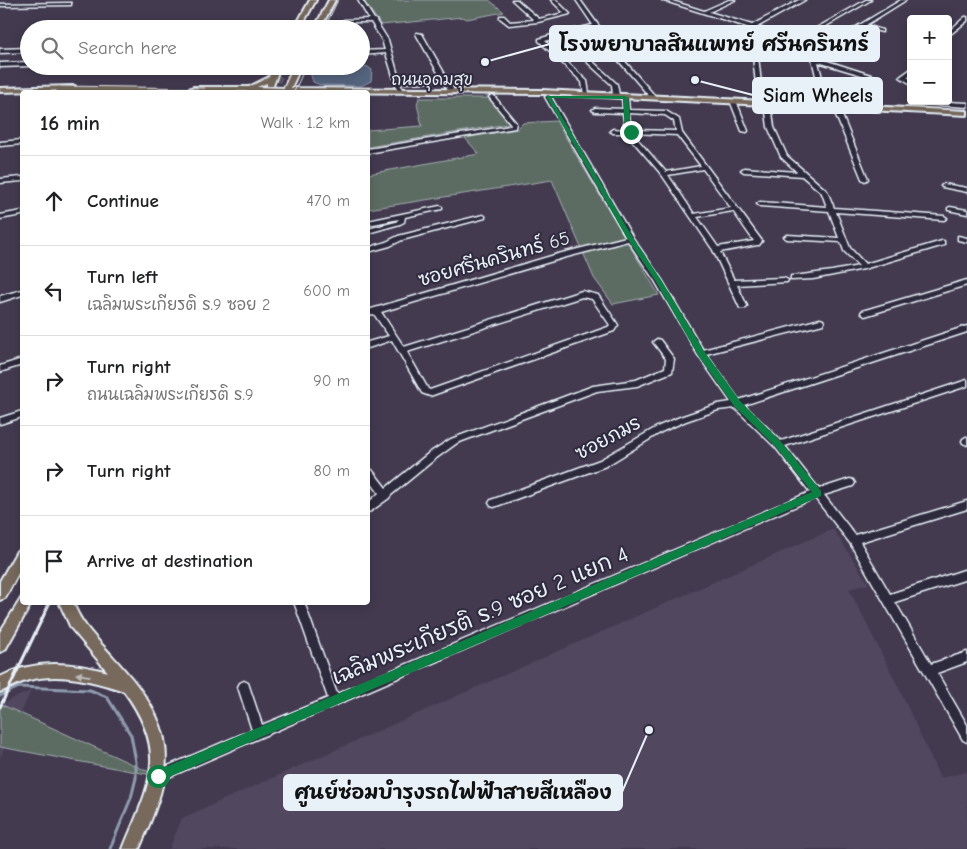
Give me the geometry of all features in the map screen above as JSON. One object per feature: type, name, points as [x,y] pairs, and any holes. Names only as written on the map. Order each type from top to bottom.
[{"type":"main road","points":[[302,20],[313,0]]},
{"type":"main road","points":[[309,20],[319,0]]},
{"type":"main road","points":[[314,20],[324,0]]},
{"type":"main road","points":[[322,20],[332,0]]},
{"type":"main road","points":[[266,90],[274,75]]},
{"type":"main road","points":[[286,90],[294,75]]},
{"type":"main road","points":[[243,90],[272,78]]},
{"type":"main road","points":[[291,81],[314,90]]},
{"type":"main road","points":[[32,90],[52,88],[143,90]]},
{"type":"main road","points":[[0,90],[60,90]]},
{"type":"main road","points":[[370,91],[564,94]]},
{"type":"main road","points":[[523,94],[548,97]]},
{"type":"main road","points":[[495,96],[586,94],[652,96],[673,99]]},
{"type":"main road","points":[[370,95],[705,100],[967,114]]},
{"type":"main road","points":[[705,100],[734,103],[826,105],[840,108]]},
{"type":"main road","points":[[883,109],[967,114]]},
{"type":"main road","points":[[0,594],[20,559]]},
{"type":"main road","points":[[0,586],[12,574]]},
{"type":"main road","points":[[0,645],[24,605]]},
{"type":"main road","points":[[68,605],[90,642],[130,687],[152,726],[159,750],[158,776],[151,800],[131,849]]},
{"type":"main road","points":[[0,686],[8,680],[32,671],[59,671],[99,677],[130,687]]},
{"type":"street","points":[[0,5],[5,0]]},
{"type":"street","points":[[360,0],[385,40],[400,91]]},
{"type":"street","points":[[514,0],[538,21]]},
{"type":"street","points":[[502,17],[509,24],[513,24],[538,21],[568,14],[553,0]]},
{"type":"street","points":[[578,0],[620,59],[652,96]]},
{"type":"street","points":[[664,0],[825,49]]},
{"type":"street","points":[[705,12],[733,0]]},
{"type":"street","points":[[752,27],[803,0]]},
{"type":"street","points":[[799,40],[869,0]]},
{"type":"street","points":[[815,58],[825,49],[904,0]]},
{"type":"street","points":[[0,5],[69,4]]},
{"type":"street","points":[[952,31],[967,18]]},
{"type":"street","points":[[344,20],[374,20]]},
{"type":"street","points":[[862,25],[880,31]]},
{"type":"street","points":[[541,39],[596,26]]},
{"type":"street","points":[[752,27],[763,104],[784,157],[825,192],[847,249],[864,267]]},
{"type":"street","points":[[420,34],[452,92]]},
{"type":"street","points":[[560,34],[615,85],[616,95]]},
{"type":"street","points":[[573,45],[604,36]]},
{"type":"street","points":[[541,39],[585,82],[586,94]]},
{"type":"street","points":[[0,51],[20,50]]},
{"type":"street","points":[[370,52],[388,51]]},
{"type":"street","points":[[815,58],[874,77]]},
{"type":"street","points":[[815,58],[826,105]]},
{"type":"street","points":[[0,65],[20,64]]},
{"type":"street","points":[[397,81],[430,81]]},
{"type":"street","points":[[370,151],[510,129],[514,124],[495,96]]},
{"type":"street","points":[[548,97],[630,238],[658,280],[701,353],[737,404],[779,445],[853,540],[967,736]]},
{"type":"street","points":[[627,98],[630,133],[664,174],[716,250],[743,306]]},
{"type":"street","points":[[734,103],[744,131]]},
{"type":"street","points":[[952,104],[967,105]]},
{"type":"street","points":[[917,110],[923,105]]},
{"type":"street","points":[[840,108],[865,180]]},
{"type":"street","points":[[595,110],[672,115],[677,120],[679,133],[756,236],[757,243],[716,250]]},
{"type":"street","points":[[613,131],[679,133]]},
{"type":"street","points":[[0,144],[20,142]]},
{"type":"street","points":[[664,174],[703,167]]},
{"type":"street","points":[[744,170],[802,174]]},
{"type":"street","points":[[0,181],[20,179]]},
{"type":"street","points":[[944,186],[967,190]]},
{"type":"street","points":[[760,204],[944,218]]},
{"type":"street","points":[[370,223],[440,208]]},
{"type":"street","points":[[692,216],[734,209]]},
{"type":"street","points":[[950,209],[967,212]]},
{"type":"street","points":[[0,217],[20,213]]},
{"type":"street","points":[[370,230],[398,223],[402,221],[402,216]]},
{"type":"street","points":[[370,249],[400,238],[482,217]]},
{"type":"street","points":[[787,237],[843,240]]},
{"type":"street","name":"ซอยศรีนครินทร์ 65","points":[[372,312],[630,238]]},
{"type":"street","points":[[794,278],[824,276],[864,267],[942,244]]},
{"type":"street","points":[[732,283],[784,280]]},
{"type":"street","points":[[865,313],[967,282]]},
{"type":"street","points":[[0,299],[20,294]]},
{"type":"street","points":[[372,312],[394,337],[402,351],[425,391],[430,393],[611,329],[614,325],[595,297],[582,294],[402,351]]},
{"type":"street","points":[[701,353],[820,322]]},
{"type":"street","name":"ซอยภมร","points":[[494,503],[603,463],[625,451],[638,441],[675,422],[718,407],[737,404],[967,329]]},
{"type":"street","points":[[370,344],[394,337]]},
{"type":"street","points":[[370,507],[432,456],[454,441],[596,388],[637,383],[669,370],[671,366],[670,359],[657,342]]},
{"type":"street","points":[[0,368],[20,363]]},
{"type":"street","points":[[779,445],[967,383]]},
{"type":"street","points":[[0,421],[20,415]]},
{"type":"street","points":[[370,473],[386,495]]},
{"type":"street","name":"เฉลิมพระเกียรติ ร.9 ซอย 2 แยก 4","points":[[158,776],[818,493],[850,483]]},
{"type":"street","points":[[853,540],[967,505]]},
{"type":"street","points":[[888,599],[967,574]]},
{"type":"street","points":[[300,605],[334,700]]},
{"type":"street","points":[[928,671],[967,657]]},
{"type":"street","points":[[244,687],[259,733]]},
{"type":"shaded area","points":[[833,529],[869,584],[849,589],[899,688],[940,778],[967,772],[967,849],[169,849],[182,818]]},
{"type":"shaded area","points":[[31,691],[0,758],[0,706],[11,699]]},
{"type":"green space","points":[[363,0],[489,0],[504,12],[467,19],[463,17],[381,25]]},
{"type":"green space","points":[[419,98],[490,98],[513,123],[370,147],[370,130],[422,126],[417,104]]},
{"type":"green space","points":[[556,121],[659,295],[613,304],[594,278],[552,180],[370,209],[370,174],[479,154],[465,138],[517,129],[523,123]]},
{"type":"green space","points":[[0,704],[158,776],[0,747]]},
{"type":"water","points":[[370,68],[372,70],[371,81],[361,86],[320,85],[313,82],[311,75],[370,75]]},
{"type":"waterway","points":[[0,696],[19,687],[90,690],[107,697],[131,735],[136,762],[136,778],[131,798],[110,849]]},
{"type":"tunnel","points":[[273,90],[280,75]]},
{"type":"railway","points":[[328,20],[338,0]]},
{"type":"railway","points":[[295,90],[302,75]]},
{"type":"railway","points":[[0,707],[49,605]]},
{"type":"place","name":"โรงพยาบาลสินแพทย์ ศรีนครินทร์","points":[[485,62]]},
{"type":"place","name":"Siam Wheels","points":[[695,80]]},
{"type":"place","name":"ศูนย์ซ่อมบำรุงรถไฟฟ้าสายสีเหลือง","points":[[649,730]]},
{"type":"route","points":[[158,776],[818,493],[779,445],[737,404],[701,353],[658,280],[630,238],[548,97],[625,98],[628,132],[631,132]]}]
